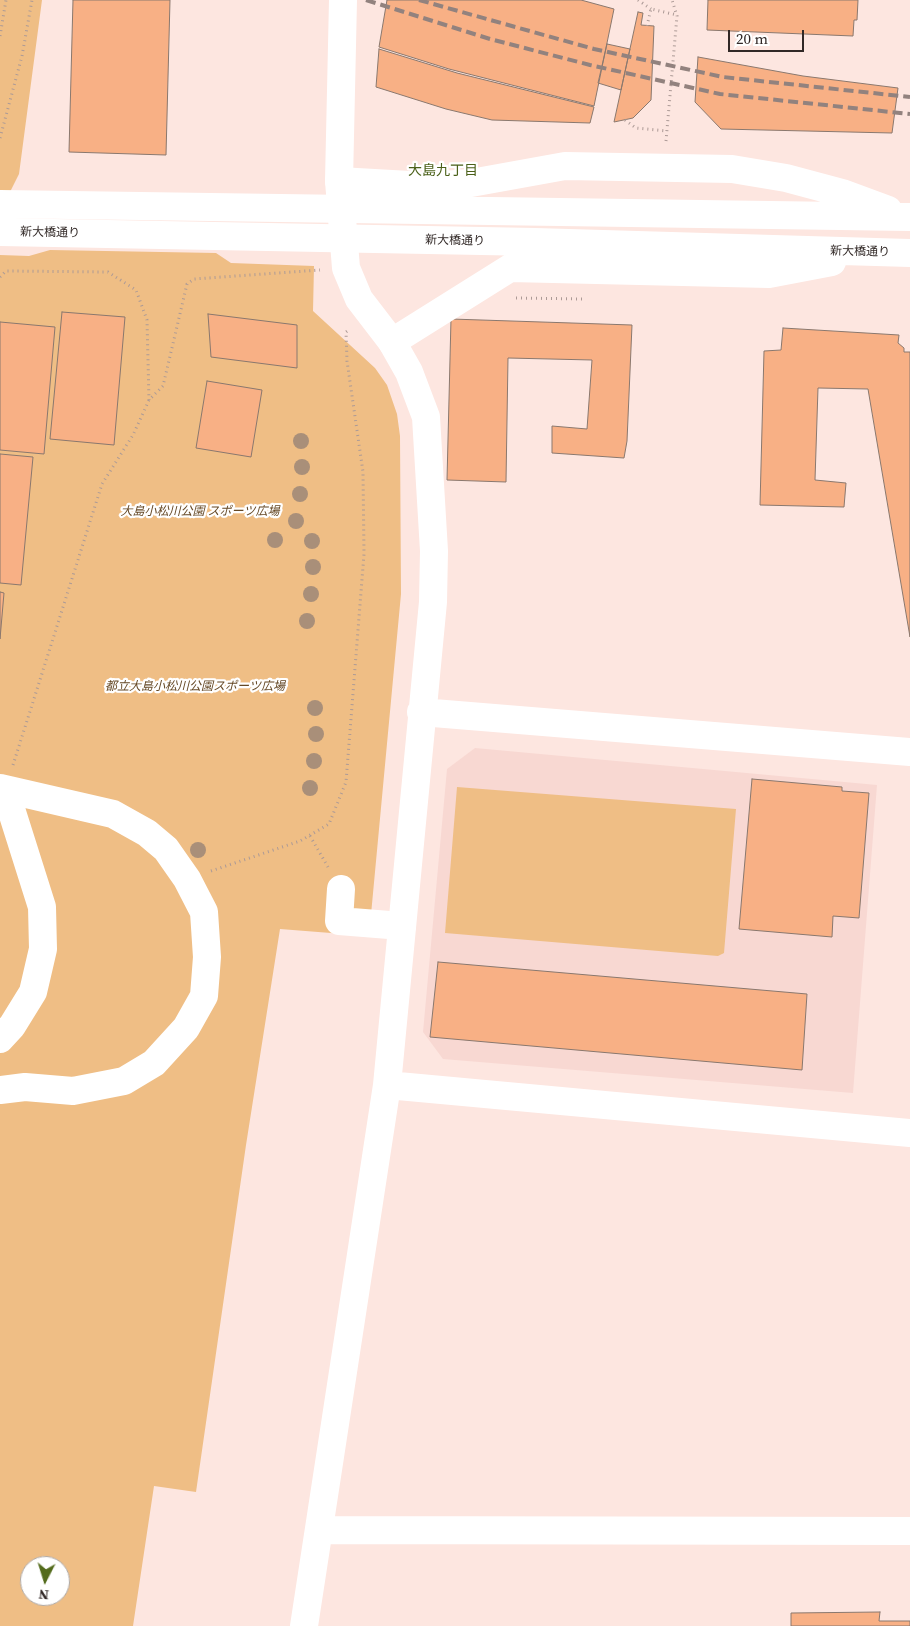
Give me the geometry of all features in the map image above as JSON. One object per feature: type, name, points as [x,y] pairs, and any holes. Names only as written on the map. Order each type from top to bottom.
[{"type":"street","points":[[304,1626],[386,1084],[433,602],[430,449],[426,417],[409,372],[392,342],[359,300],[346,268],[339,181],[343,0]]},
{"type":"street","points":[[339,181],[427,186],[471,183],[565,166],[732,168],[786,178],[842,193],[909,217]]},
{"type":"street","points":[[0,204],[909,217]]},
{"type":"street","name":"新大橋通り","points":[[0,232],[535,242],[882,253],[910,252]]},
{"type":"street","points":[[392,342],[510,268],[769,274],[882,253]]},
{"type":"street","points":[[422,712],[910,752]]},
{"type":"street","points":[[0,1090],[24,1087],[73,1091],[124,1081],[154,1063],[186,1028],[204,996],[207,957],[204,912],[187,879],[166,849],[147,833],[113,814],[3,789]]},
{"type":"street","points":[[0,1039],[12,1026],[33,992],[43,949],[42,907],[3,789]]},
{"type":"street","points":[[341,889],[339,921],[402,926]]},
{"type":"street","points":[[386,1084],[910,1133]]},
{"type":"street","points":[[320,1530],[910,1531]]},
{"type":"path","points":[[0,36],[6,0]]},
{"type":"path","points":[[0,138],[22,56],[32,0]]},
{"type":"path","points":[[638,0],[651,8],[677,16]]},
{"type":"path","points":[[666,141],[677,16],[672,0]]},
{"type":"path","points":[[647,26],[651,8]]},
{"type":"path","points":[[625,120],[636,128],[667,131]]},
{"type":"path","points":[[3,789],[102,484],[133,435],[149,400],[163,386],[187,284],[194,279],[346,268]]},
{"type":"path","points":[[0,277],[6,271],[108,272],[136,290],[147,320],[149,400]]},
{"type":"path","points":[[187,879],[310,836],[329,824],[346,782],[364,554],[363,472],[347,362],[346,332],[369,314]]},
{"type":"path","points":[[310,836],[341,889]]},
{"type":"shaded area","points":[[475,748],[877,785],[853,1093],[443,1059],[423,1032],[447,769]]},
{"type":"green space","points":[[0,0],[42,0],[19,174],[0,212]]},
{"type":"green space","name":"大島小松川公園 スポーツ広場","points":[[50,250],[216,253],[231,263],[314,266],[313,311],[375,368],[387,385],[397,414],[400,436],[401,594],[369,936],[280,929],[246,1145],[196,1492],[154,1486],[133,1626],[0,1626],[0,255],[29,256]]},
{"type":"green space","points":[[457,787],[736,809],[724,953],[718,956],[445,933]]},
{"type":"building","points":[[73,0],[170,0],[166,155],[69,152]]},
{"type":"building","points":[[387,0],[581,0],[614,9],[594,106],[449,69],[379,47]]},
{"type":"building","points":[[708,0],[858,0],[857,20],[854,20],[853,36],[707,30]]},
{"type":"building","points":[[638,12],[643,13],[641,25],[654,26],[651,100],[633,118],[614,122]]},
{"type":"building","points":[[607,44],[630,49],[621,90],[598,83]]},
{"type":"building","points":[[379,49],[457,73],[594,107],[590,123],[492,120],[446,109],[376,87]]},
{"type":"building","points":[[698,57],[803,76],[898,88],[892,133],[721,129],[695,102]]},
{"type":"building","points":[[62,312],[125,317],[114,445],[50,439]]},
{"type":"building","points":[[208,314],[297,325],[297,368],[211,357]]},
{"type":"building","points":[[451,319],[632,325],[627,441],[624,458],[552,453],[552,426],[587,429],[592,360],[508,358],[506,482],[447,480]]},
{"type":"building","points":[[0,322],[55,327],[44,454],[0,450]]},
{"type":"building","points":[[783,328],[899,335],[898,343],[904,348],[904,352],[910,352],[910,637],[868,389],[818,388],[815,480],[846,483],[844,507],[760,505],[764,351],[781,350]]},
{"type":"building","points":[[207,381],[262,390],[251,457],[196,448]]},
{"type":"building","points":[[0,454],[33,457],[21,585],[0,583]]},
{"type":"building","points":[[0,592],[4,593],[0,639]]},
{"type":"building","points":[[752,779],[842,787],[842,791],[869,793],[859,918],[833,916],[832,937],[739,929]]},
{"type":"building","points":[[438,962],[807,994],[802,1070],[430,1037]]},
{"type":"building","points":[[880,1612],[879,1621],[910,1621],[910,1626],[791,1626],[791,1613]]},
{"type":"railway","points":[[366,0],[490,39],[590,65],[720,94],[910,114]]},
{"type":"railway","points":[[419,0],[594,49],[723,77],[910,97]]},
{"type":"district","name":"大島九丁目","points":[[443,171]]},
{"type":"park label","name":"都立大島小松川公園スポーツ広場","points":[[195,687]]}]
